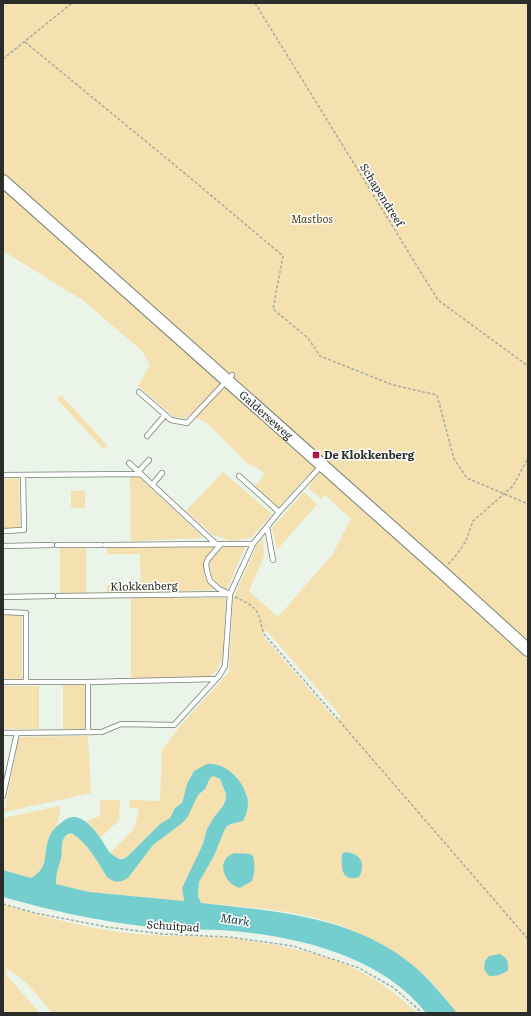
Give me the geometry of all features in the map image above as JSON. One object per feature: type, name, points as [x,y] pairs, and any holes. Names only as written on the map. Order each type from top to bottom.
[{"type":"street","name":"Galderseweg","points":[[3,181],[229,378],[322,465],[528,650]]},
{"type":"lane","points":[[139,392],[171,420],[187,423],[229,378]]},
{"type":"lane","points":[[147,436],[165,415]]},
{"type":"lane","points":[[140,473],[149,460]]},
{"type":"lane","points":[[129,463],[219,544]]},
{"type":"lane","points":[[3,733],[102,732],[121,724],[174,725],[216,679],[225,666],[230,594],[253,544],[279,512],[322,465]]},
{"type":"lane","points":[[3,475],[140,473]]},
{"type":"lane","points":[[152,484],[162,473]]},
{"type":"lane","points":[[3,531],[24,530],[23,475]]},
{"type":"lane","points":[[239,476],[279,512]]},
{"type":"lane","points":[[267,527],[273,560]]},
{"type":"lane","points":[[219,544],[208,559],[206,564],[207,571],[210,581],[219,589],[230,594]]},
{"type":"lane","points":[[3,546],[253,544]]},
{"type":"lane","name":"Klokkenberg","points":[[3,597],[230,594]]},
{"type":"lane","points":[[3,612],[26,613],[26,682]]},
{"type":"lane","points":[[3,682],[216,679]]},
{"type":"lane","points":[[51,682],[51,688]]},
{"type":"lane","points":[[88,682],[88,732]]},
{"type":"lane","points":[[3,796],[17,734]]},
{"type":"path","points":[[3,60],[72,3]]},
{"type":"path","name":"Schapendreef","points":[[255,3],[438,300],[528,366]]},
{"type":"path","points":[[25,42],[283,256],[273,309],[308,338],[320,356],[393,385],[437,395],[454,459],[467,478],[528,504]]},
{"type":"path","points":[[441,571],[454,558],[466,541],[473,521],[513,486],[528,458]]},
{"type":"path","points":[[230,594],[249,604],[257,612],[264,634],[528,938]]},
{"type":"path","name":"Schuitpad","points":[[3,904],[36,913],[107,927],[162,934],[229,937],[293,946],[359,968],[394,988],[421,1013]]},
{"type":"green space","name":"Mastbos","points":[[3,3],[528,3],[528,1013],[457,1013],[433,983],[416,968],[354,931],[342,926],[308,916],[290,913],[201,903],[198,896],[199,882],[214,856],[227,826],[237,823],[246,793],[238,781],[226,769],[194,771],[187,784],[182,803],[175,808],[170,818],[160,824],[128,856],[119,858],[110,853],[134,829],[139,809],[129,808],[130,800],[160,801],[162,750],[181,725],[229,672],[233,599],[256,547],[263,538],[264,556],[249,591],[278,617],[332,555],[351,519],[325,495],[321,499],[308,488],[312,483],[306,477],[278,508],[255,486],[265,474],[247,463],[208,424],[190,414],[186,418],[174,417],[138,386],[150,365],[142,351],[84,301],[3,251]],"holes":[[[266,630],[341,716],[337,721],[262,635]]]},
{"type":"green space","points":[[61,395],[107,445],[104,450],[57,399]]},
{"type":"green space","points":[[223,472],[272,514],[251,538],[232,541],[213,535],[186,511]]},
{"type":"green space","points":[[130,477],[139,477],[204,538],[131,541]]},
{"type":"green space","points":[[19,478],[20,528],[3,529],[3,479]]},
{"type":"green space","points":[[71,491],[85,491],[85,508],[71,508]]},
{"type":"green space","points":[[304,492],[317,504],[277,550],[272,528]]},
{"type":"green space","points":[[246,545],[227,589],[215,582],[211,574],[210,565],[215,554],[224,546]]},
{"type":"green space","points":[[216,546],[207,556],[204,568],[210,585],[215,590],[107,593],[107,585],[141,584],[140,554],[107,554],[107,548]]},
{"type":"green space","points":[[60,547],[86,547],[86,593],[60,594]]},
{"type":"green space","points":[[131,598],[226,598],[223,657],[217,670],[210,677],[131,679]]},
{"type":"green space","points":[[22,614],[22,680],[3,680],[3,615]]},
{"type":"green space","points":[[63,685],[85,685],[86,729],[63,729]]},
{"type":"green space","points":[[3,686],[39,686],[39,729],[3,729]]},
{"type":"green space","points":[[88,736],[91,793],[4,812],[19,737]]},
{"type":"green space","points":[[213,776],[220,779],[226,794],[226,799],[223,806],[207,829],[203,844],[182,891],[184,901],[89,892],[56,884],[56,873],[61,858],[62,843],[64,837],[71,833],[87,847],[107,877],[128,878],[153,845],[181,824],[198,795],[205,789],[210,778]]},
{"type":"green space","points":[[100,800],[120,800],[119,820],[100,838],[87,821],[100,816]]},
{"type":"green space","points":[[61,806],[57,826],[50,835],[47,843],[46,855],[39,874],[31,878],[3,870],[3,818]]},
{"type":"green space","points":[[3,905],[69,922],[119,932],[146,935],[224,938],[269,944],[312,953],[349,966],[366,975],[383,985],[417,1013],[52,1013],[37,994],[20,977],[6,968],[7,976],[40,1013],[3,1013]]},
{"type":"water","name":"Mark","points":[[207,764],[213,764],[225,768],[240,782],[244,788],[248,801],[246,815],[243,821],[227,826],[214,856],[199,882],[198,896],[201,903],[286,913],[314,919],[368,937],[393,951],[416,968],[457,1013],[426,1013],[407,993],[385,976],[360,962],[333,951],[305,943],[277,937],[221,930],[162,928],[125,924],[72,914],[3,897],[3,870],[31,878],[37,874],[44,864],[48,841],[53,830],[65,820],[72,817],[79,818],[92,827],[110,853],[119,859],[123,859],[128,856],[160,824],[170,818],[175,808],[182,803],[187,784],[194,771]],"holes":[[[213,776],[220,779],[226,794],[226,799],[223,806],[207,829],[203,844],[182,888],[184,901],[89,892],[56,884],[61,859],[62,843],[67,835],[71,833],[82,842],[92,853],[107,877],[117,882],[122,881],[128,878],[153,845],[187,818],[198,795],[205,789],[210,778]]]},
{"type":"water","points":[[345,852],[355,854],[361,860],[362,868],[359,877],[349,878],[343,873],[342,854]]},
{"type":"water","points":[[235,853],[250,854],[253,856],[254,862],[252,881],[240,888],[229,882],[223,865],[229,856]]},
{"type":"water","points":[[500,954],[507,960],[508,970],[499,975],[489,976],[484,969],[485,961],[489,956]]},
{"type":"place","name":"De Klokkenberg","points":[[316,455]]}]
